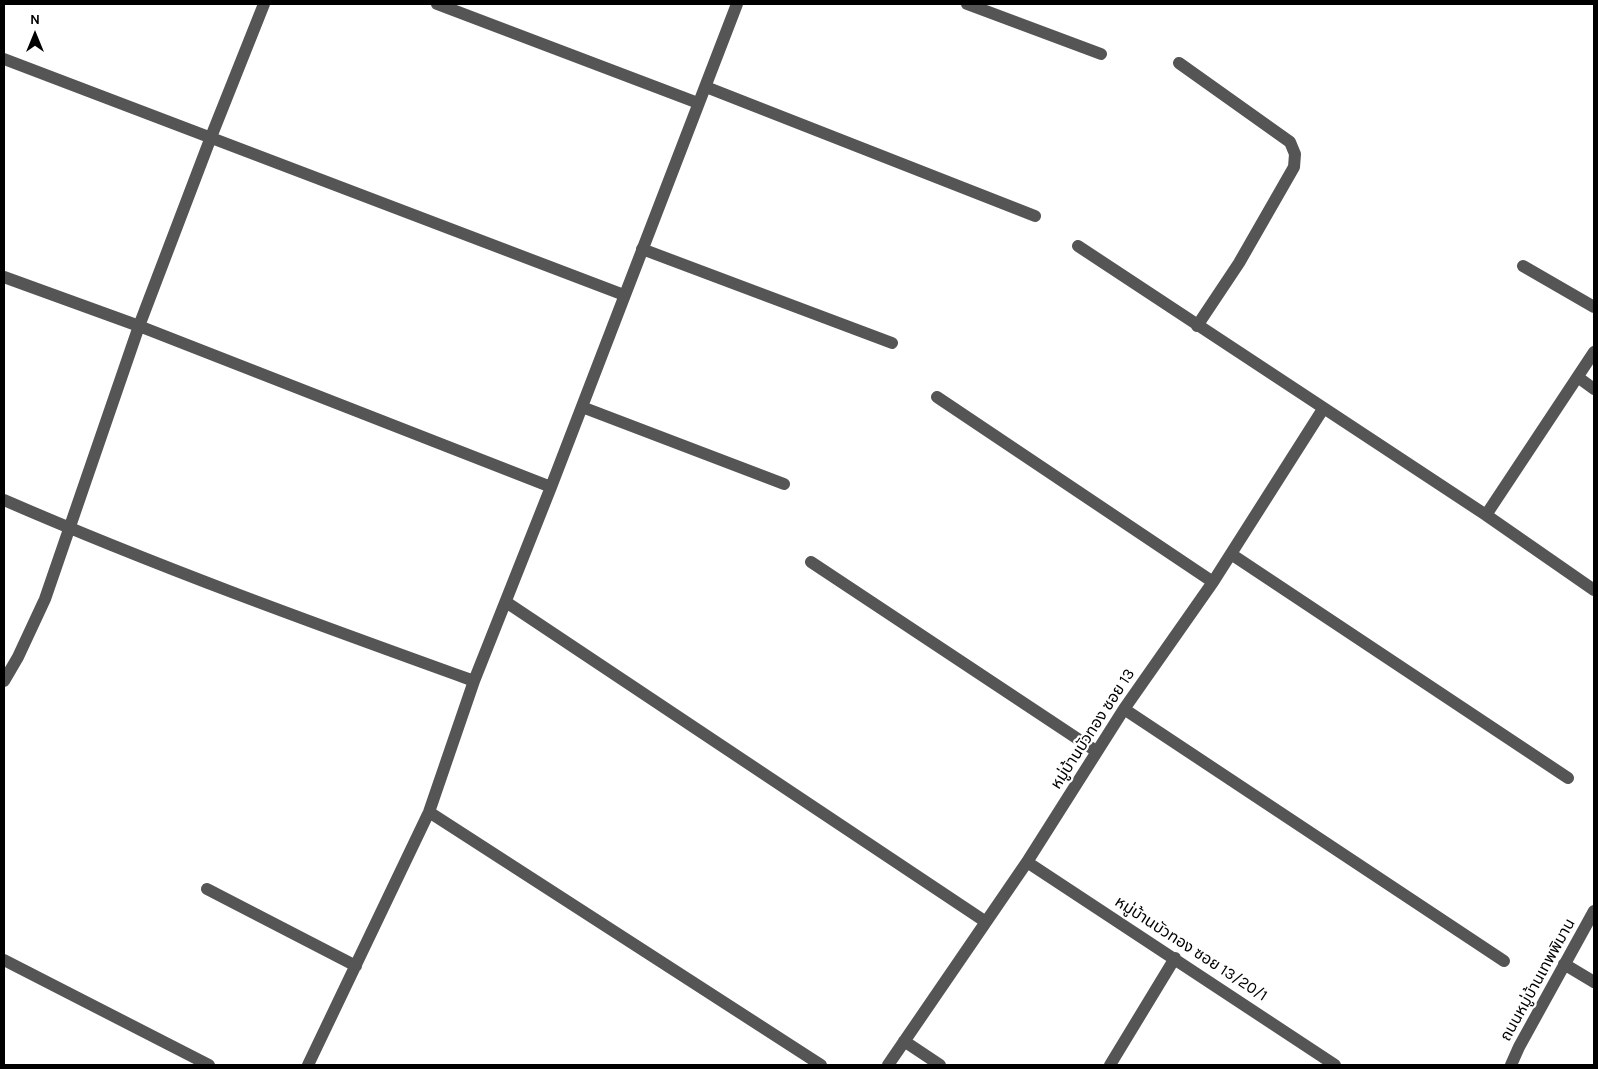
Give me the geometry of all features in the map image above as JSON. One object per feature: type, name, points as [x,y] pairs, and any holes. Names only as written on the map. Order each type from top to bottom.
[{"type":"street","points":[[4,681],[18,657],[45,600],[68,528],[139,326],[264,4]]},
{"type":"street","points":[[437,4],[698,103]]},
{"type":"street","points":[[308,1065],[429,812],[474,681],[552,487],[737,4]]},
{"type":"street","points":[[967,4],[1100,54]]},
{"type":"street","points":[[4,59],[624,295]]},
{"type":"street","points":[[1180,63],[1290,142],[1295,154],[1294,167],[1275,201],[1197,326]]},
{"type":"street","points":[[706,87],[1035,216]]},
{"type":"street","points":[[1078,246],[1486,515],[1594,590]]},
{"type":"street","points":[[642,248],[892,342]]},
{"type":"street","points":[[1523,266],[1594,307]]},
{"type":"street","points":[[4,277],[139,326],[552,487]]},
{"type":"street","points":[[1486,515],[1579,378],[1594,352]]},
{"type":"street","points":[[1579,378],[1594,389]]},
{"type":"street","points":[[937,397],[1213,582]]},
{"type":"street","points":[[582,407],[784,484]]},
{"type":"street","name":"หมู่บ้านบัวทอง ซอย 13","points":[[888,1065],[1027,862],[1124,709],[1213,582],[1323,409]]},
{"type":"street","points":[[4,500],[68,528],[260,603],[474,681]]},
{"type":"street","points":[[1231,554],[1568,778]]},
{"type":"street","points":[[811,562],[1096,751]]},
{"type":"street","points":[[506,602],[986,922]]},
{"type":"street","points":[[1124,709],[1504,961]]},
{"type":"street","points":[[429,812],[821,1065]]},
{"type":"street","name":"หมู่บ้านบัวทอง ซอย 13/20/1","points":[[1027,862],[1336,1065]]},
{"type":"street","points":[[207,888],[356,966]]},
{"type":"street","name":"ถนนหมู่บ้านเทพพิมาน","points":[[1511,1065],[1594,911]]},
{"type":"street","points":[[1110,1065],[1175,958]]},
{"type":"street","points":[[4,960],[209,1065]]},
{"type":"street","points":[[1564,964],[1594,982]]},
{"type":"street","points":[[904,1041],[940,1065]]}]
